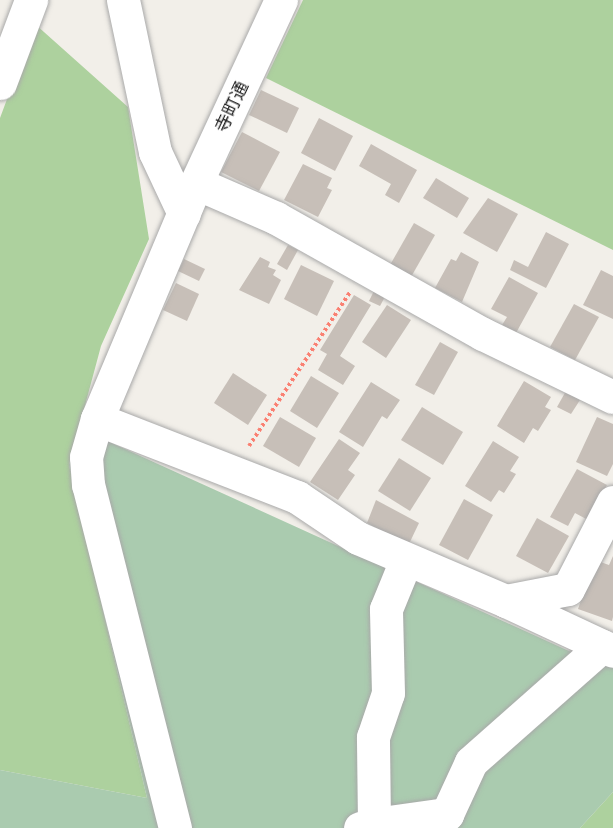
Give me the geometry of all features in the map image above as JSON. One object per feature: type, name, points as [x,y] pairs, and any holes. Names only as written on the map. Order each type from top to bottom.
[{"type":"street","points":[[0,83],[31,0]]},
{"type":"street","points":[[123,0],[155,152],[184,214]]},
{"type":"street","name":"寺町通","points":[[176,828],[88,485],[86,457],[97,419],[196,183],[281,0]]},
{"type":"street","points":[[196,183],[276,218],[483,334],[613,397]]},
{"type":"street","points":[[97,419],[297,497],[358,538],[506,601],[608,649],[471,762],[447,814],[367,826],[373,737],[388,693],[386,609],[406,560]]},
{"type":"street","points":[[506,601],[568,590],[613,502]]},
{"type":"path","points":[[232,471],[365,268]]},
{"type":"green space","points":[[303,0],[613,0],[613,250],[266,78]]},
{"type":"green space","points":[[35,24],[128,107],[149,239],[101,346],[69,465],[147,798],[0,770],[0,118]]},
{"type":"green space","points":[[81,429],[602,666],[613,634],[613,792],[580,828],[0,828],[0,770],[147,798],[69,465]]},
{"type":"green space","points":[[613,792],[613,828],[580,828]]},
{"type":"building","points":[[261,90],[299,108],[287,133],[249,115]]},
{"type":"building","points":[[319,118],[353,136],[335,171],[301,153]]},
{"type":"building","points":[[242,132],[280,152],[259,191],[221,172]]},
{"type":"building","points":[[371,144],[417,170],[399,203],[385,195],[391,184],[359,166]]},
{"type":"building","points":[[303,164],[332,178],[327,188],[332,190],[318,217],[284,200]]},
{"type":"building","points":[[436,178],[469,198],[457,218],[423,198]]},
{"type":"building","points":[[488,198],[518,214],[497,252],[463,233]]},
{"type":"building","points":[[414,223],[435,235],[411,277],[390,265]]},
{"type":"building","points":[[546,232],[569,244],[546,288],[510,270],[514,260],[528,267]]},
{"type":"building","points":[[288,245],[298,250],[287,270],[277,264]]},
{"type":"building","points":[[461,252],[479,262],[462,302],[435,288],[451,259],[456,261]]},
{"type":"building","points":[[260,257],[270,262],[268,267],[276,270],[273,275],[281,280],[269,304],[239,290]]},
{"type":"building","points":[[184,259],[205,269],[199,281],[178,271]]},
{"type":"building","points":[[301,265],[334,281],[317,316],[284,299]]},
{"type":"building","points":[[601,270],[613,276],[613,319],[583,305]]},
{"type":"building","points":[[509,277],[538,293],[516,333],[502,325],[507,317],[491,309]]},
{"type":"building","points":[[176,283],[199,294],[187,321],[163,310]]},
{"type":"building","points":[[376,287],[387,293],[380,306],[369,301]]},
{"type":"building","points":[[354,295],[371,305],[340,356],[355,366],[343,385],[318,370],[327,354],[320,350]]},
{"type":"building","points":[[574,304],[599,317],[575,360],[550,347]]},
{"type":"building","points":[[387,305],[411,320],[386,358],[362,342]]},
{"type":"building","points":[[440,342],[458,352],[434,395],[415,385]]},
{"type":"building","points":[[233,373],[267,395],[248,425],[214,403]]},
{"type":"building","points":[[311,376],[339,393],[317,428],[290,411]]},
{"type":"building","points":[[524,381],[551,397],[545,407],[551,410],[538,431],[533,428],[524,443],[497,426]]},
{"type":"building","points":[[371,382],[400,400],[387,419],[382,416],[363,447],[339,432]]},
{"type":"building","points":[[566,391],[580,400],[571,414],[557,407]]},
{"type":"building","points":[[422,407],[463,432],[443,465],[401,440]]},
{"type":"building","points":[[280,417],[316,438],[299,467],[263,446]]},
{"type":"building","points":[[597,417],[613,424],[613,464],[607,476],[576,462]]},
{"type":"building","points":[[339,439],[360,453],[348,470],[355,475],[338,500],[310,482]]},
{"type":"building","points":[[493,441],[519,457],[510,471],[516,474],[504,493],[499,490],[491,502],[465,486]]},
{"type":"building","points":[[399,458],[431,478],[410,511],[378,491]]},
{"type":"building","points":[[577,469],[607,485],[588,520],[575,513],[568,526],[550,517]]},
{"type":"building","points":[[464,499],[493,515],[468,560],[439,545]]},
{"type":"building","points":[[376,500],[419,523],[408,546],[367,523]]},
{"type":"building","points":[[537,518],[569,536],[548,573],[516,556]]},
{"type":"building","points":[[613,556],[612,621],[578,609],[595,560],[609,565]]}]
